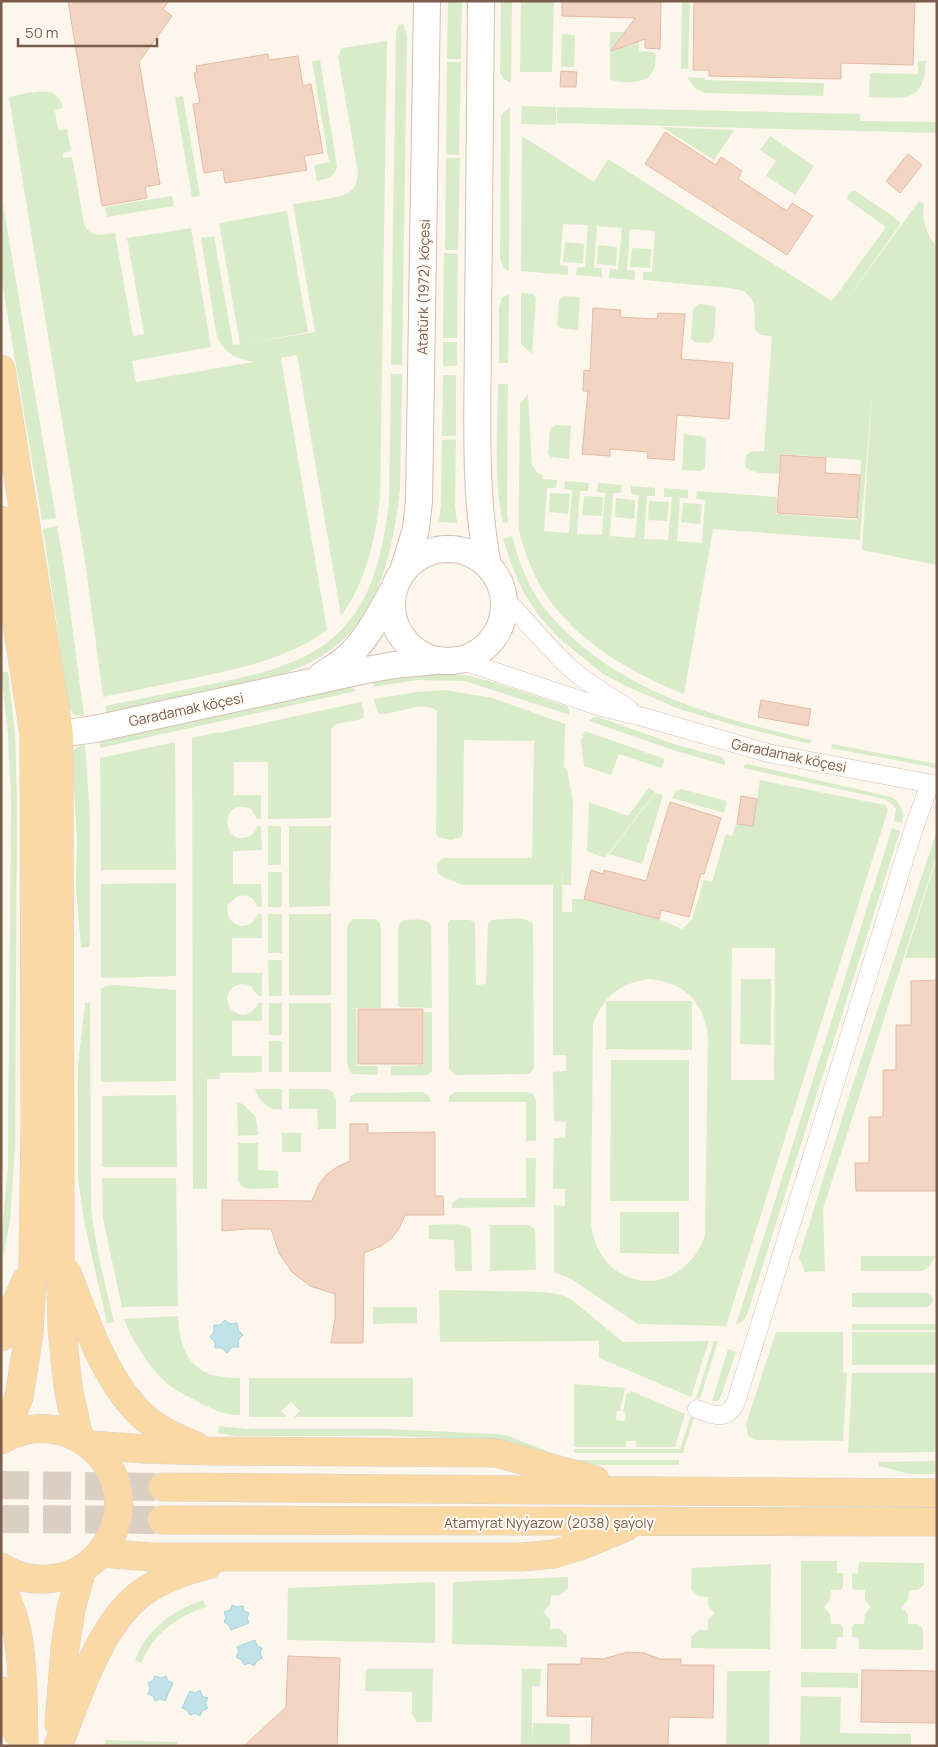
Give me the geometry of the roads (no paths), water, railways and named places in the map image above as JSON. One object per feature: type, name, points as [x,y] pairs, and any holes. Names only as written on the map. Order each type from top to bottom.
[{"type":"main road","name":"Atatürk (1972) köçesi","points":[[398,579],[416,528],[419,501],[428,1]]},
{"type":"main road","points":[[481,1],[478,492],[481,530],[488,566]]},
{"type":"main road","points":[[1,369],[59,734],[60,1258],[65,1360],[69,1393],[85,1441],[105,1460],[114,1478],[118,1497],[118,1517],[112,1536],[91,1561],[72,1609],[65,1648],[57,1746]]},
{"type":"main road","points":[[1,520],[34,734],[35,1126],[33,1263],[29,1333],[19,1397],[2,1440]]},
{"type":"main road","points":[[444,549],[460,550],[475,556],[488,566],[498,580],[504,596],[504,610],[501,624],[494,637],[485,647],[474,655],[448,660],[421,655],[408,646],[398,633],[392,619],[391,603],[398,579],[414,560],[429,552],[444,549]]},
{"type":"main road","name":"Garadamak köçesi","points":[[312,682],[346,659],[375,622],[398,579]]},
{"type":"main road","name":"Garadamak köçesi","points":[[59,734],[95,729],[394,665],[448,660]]},
{"type":"main road","points":[[60,1258],[97,1347],[122,1392],[134,1408],[156,1427],[207,1451]]},
{"type":"main road","points":[[1,1337],[33,1263]]},
{"type":"main road","points":[[2,1440],[21,1431],[40,1428],[60,1430],[85,1441],[145,1449],[496,1453],[564,1473],[640,1491]]},
{"type":"main road","points":[[163,1487],[937,1493]]},
{"type":"main road","name":"Atamyrat Nyýazow (2038) şaýoly","points":[[162,1520],[937,1522]]},
{"type":"main road","points":[[1,1567],[8,1572],[26,1578],[45,1580],[64,1577],[91,1561],[150,1557],[522,1558],[554,1554],[580,1546],[637,1522]]},
{"type":"main road","points":[[57,1746],[98,1649],[120,1615],[138,1596],[166,1578],[234,1557]]},
{"type":"main road","points":[[1,1585],[12,1613],[18,1637],[24,1703],[23,1746]]},
{"type":"main road","points":[[1,1691],[23,1746]]},
{"type":"street","name":"Garadamak köçesi","points":[[504,596],[571,668],[605,694],[643,717]]},
{"type":"street","name":"Garadamak köçesi","points":[[448,660],[600,707],[643,717],[768,753],[933,784]]},
{"type":"street","points":[[697,1409],[717,1416],[732,1411],[736,1402],[913,831],[933,784]]},
{"type":"water","points":[[225,1320],[230,1324],[237,1323],[238,1330],[243,1335],[238,1340],[239,1347],[232,1347],[227,1353],[222,1348],[215,1348],[215,1342],[210,1337],[214,1332],[214,1325],[220,1325]]},
{"type":"water","points":[[232,1605],[237,1607],[243,1606],[244,1611],[249,1613],[247,1618],[249,1623],[231,1630],[229,1625],[224,1622],[226,1617],[224,1612],[230,1610]]},
{"type":"water","points":[[255,1640],[257,1646],[262,1648],[260,1653],[262,1658],[254,1666],[249,1663],[244,1665],[242,1660],[236,1657],[239,1652],[237,1647]]},
{"type":"water","points":[[155,1676],[161,1678],[166,1676],[168,1681],[173,1683],[165,1701],[160,1699],[155,1701],[153,1696],[148,1694],[150,1688],[148,1683],[153,1681]]},
{"type":"water","points":[[200,1690],[202,1696],[208,1698],[205,1703],[208,1708],[202,1711],[200,1716],[195,1713],[190,1715],[187,1710],[182,1708],[190,1691],[195,1693]]},
{"type":"tunnel","points":[[1,1485],[163,1487]]},
{"type":"tunnel","points":[[1,1519],[162,1520]]}]
